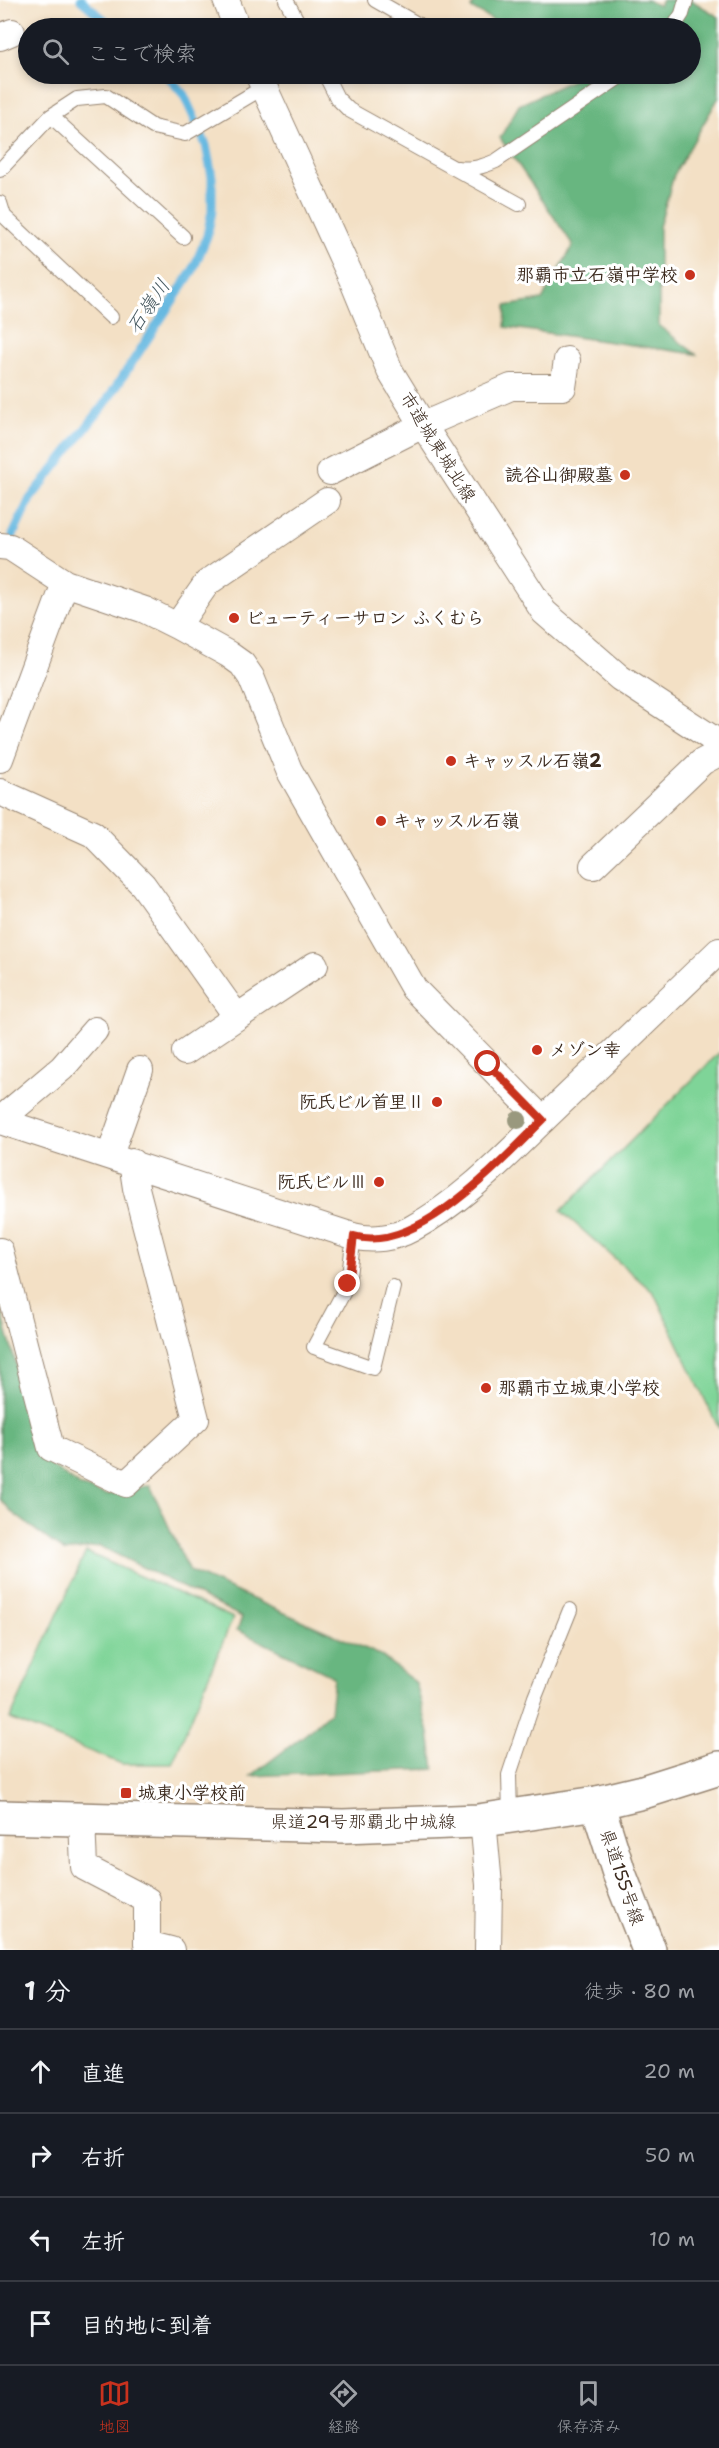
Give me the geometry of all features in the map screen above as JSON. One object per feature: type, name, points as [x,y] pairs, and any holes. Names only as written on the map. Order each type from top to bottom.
[{"type":"main road","name":"県道29号那覇北中城線","points":[[0,1817],[343,1826],[496,1819],[597,1803],[643,1792],[719,1768]]},
{"type":"main road","name":"県道155号線","points":[[597,1803],[619,1873],[649,1950]]},
{"type":"street","points":[[225,0],[233,18]]},
{"type":"street","name":"市道城東城北線","points":[[263,84],[352,279],[390,370],[544,612],[620,678],[719,743]]},
{"type":"street","points":[[330,472],[423,425],[511,387],[563,387],[567,360]]},
{"type":"street","points":[[177,626],[207,583],[327,501]]},
{"type":"street","points":[[0,546],[10,547],[64,583],[145,610],[228,654],[242,664],[251,677],[289,770],[414,989],[543,1120]]},
{"type":"street","points":[[0,759],[64,583]]},
{"type":"street","points":[[593,866],[702,762],[719,753]]},
{"type":"street","points":[[0,792],[93,834],[143,885],[237,1017]]},
{"type":"street","points":[[0,1120],[121,1159],[353,1244],[392,1236],[423,1222],[478,1182],[719,951]]},
{"type":"street","points":[[185,1052],[315,965]]},
{"type":"street","points":[[0,1120],[62,1068],[95,1030]]},
{"type":"street","points":[[0,1251],[51,1448],[126,1484],[196,1419],[136,1188],[121,1159],[140,1070]]},
{"type":"street","points":[[82,1818],[84,1867],[147,1900],[147,1944],[171,1950]]},
{"type":"street","points":[[488,1950],[489,1885],[496,1819]]},
{"type":"lane","points":[[286,0],[296,18]]},
{"type":"lane","points":[[375,0],[406,18]]},
{"type":"lane","points":[[679,18],[686,0]]},
{"type":"lane","points":[[1,167],[51,116],[77,99],[106,96],[153,126],[185,134],[255,84]]},
{"type":"lane","points":[[330,84],[338,98],[349,110],[519,204]]},
{"type":"lane","points":[[452,167],[468,169],[483,167],[496,161],[609,84]]},
{"type":"lane","points":[[51,116],[183,237]]},
{"type":"lane","points":[[0,203],[4,216],[111,317]]},
{"type":"lane","points":[[353,1244],[348,1284],[314,1347],[372,1368],[393,1287]]},
{"type":"lane","points":[[496,1819],[535,1697],[570,1610]]},
{"type":"green space","points":[[476,0],[647,0],[659,6],[662,0],[691,0],[719,17],[719,97],[674,175],[659,227],[659,326],[696,354],[505,327],[506,306],[542,300],[573,245],[500,138],[519,105],[564,84],[701,84],[701,18],[489,18],[471,8]]},
{"type":"green space","points":[[719,1053],[719,1429],[654,1293],[561,1211]]},
{"type":"green space","points":[[0,1306],[35,1434],[47,1463],[80,1486],[107,1495],[150,1485],[189,1571],[380,1655],[416,1683],[429,1733],[434,1769],[251,1776],[307,1733],[330,1712],[334,1677],[237,1630],[242,1617],[100,1546],[65,1552],[14,1514],[0,1499]]},
{"type":"green space","points":[[86,1552],[233,1618],[172,1764],[122,1764],[10,1719]]},
{"type":"waterway","name":"石嶺川","points":[[81,0],[102,18]]},
{"type":"waterway","name":"石嶺川","points":[[13,535],[30,499],[104,405],[193,270],[207,236],[212,211],[212,177],[206,145],[184,95],[175,84]]},
{"type":"place","name":"那覇市立石嶺中学校","points":[[690,275]]},
{"type":"place","name":"読谷山御殿墓","points":[[625,475]]},
{"type":"place","name":"ビューティーサロン ふくむら","points":[[234,618]]},
{"type":"place","name":"キャッスル石嶺2","points":[[451,761]]},
{"type":"place","name":"キャッスル石嶺","points":[[381,821]]},
{"type":"place","name":"メゾン幸","points":[[537,1050]]},
{"type":"place","name":"阮氏ビル首里Ⅱ","points":[[437,1102]]},
{"type":"place","name":"阮氏ビルⅢ","points":[[379,1182]]},
{"type":"place","name":"那覇市立城東小学校","points":[[486,1388]]},
{"type":"place","name":"城東小学校前","points":[[126,1793]]},
{"type":"route","points":[[348,1284],[354,1236],[376,1239],[392,1236],[423,1222],[478,1182],[543,1120],[488,1064]]}]
